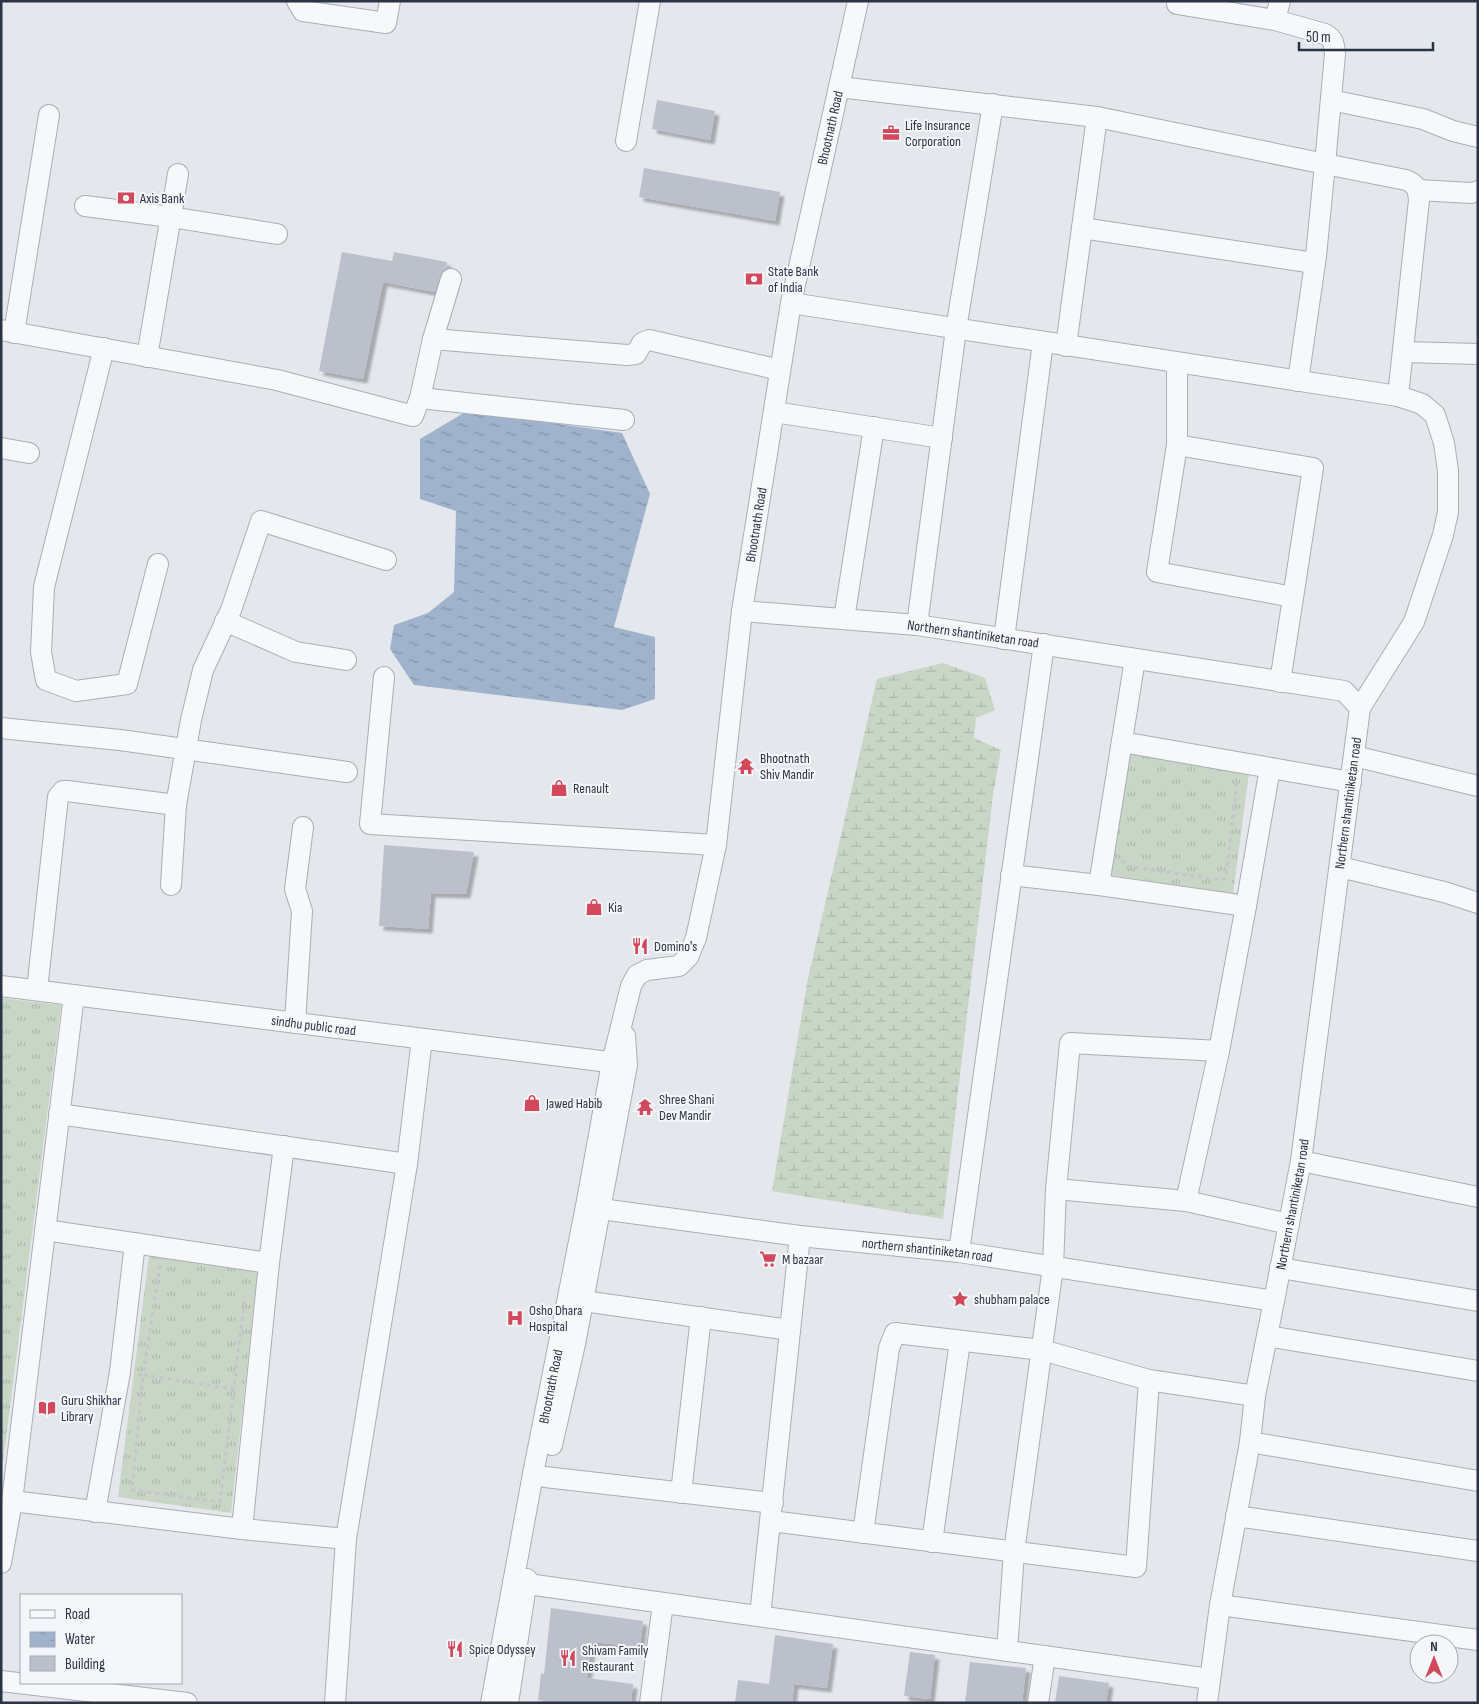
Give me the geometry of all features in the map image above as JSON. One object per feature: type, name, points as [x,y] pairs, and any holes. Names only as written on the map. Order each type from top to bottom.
[{"type":"street","points":[[297,1],[303,11],[386,23],[390,1]]},
{"type":"street","points":[[626,141],[650,1]]},
{"type":"street","name":"Bhootnath Road","points":[[508,1703],[532,1474],[594,1205],[620,1064],[631,986],[637,975],[647,970],[679,966],[688,957],[696,938],[716,845],[742,611],[780,370],[792,303],[858,1]]},
{"type":"street","points":[[1177,4],[1277,11],[1325,34],[1331,38],[1334,44],[1335,54],[1326,164],[1298,381]]},
{"type":"street","points":[[839,86],[1098,117],[1406,180],[1413,183],[1418,190],[1419,200],[1398,396]]},
{"type":"street","points":[[1331,100],[1423,119],[1453,131],[1478,136]]},
{"type":"street","points":[[917,625],[956,329],[993,104]]},
{"type":"street","points":[[49,115],[7,331],[277,380],[413,416],[420,398],[433,339],[451,279]]},
{"type":"street","points":[[1066,346],[1098,117]]},
{"type":"street","points":[[147,357],[178,174]]},
{"type":"street","points":[[1418,190],[1471,193],[1478,191]]},
{"type":"street","points":[[85,206],[277,234]]},
{"type":"street","points":[[1082,228],[1314,263]]},
{"type":"street","points":[[792,303],[1398,396],[1422,404],[1435,415],[1444,443],[1448,472],[1448,512],[1443,535],[1414,622],[1360,708]]},
{"type":"street","points":[[433,339],[627,356],[636,354],[642,343],[649,340],[780,370]]},
{"type":"street","points":[[1004,639],[1043,342]]},
{"type":"street","points":[[104,348],[44,587],[41,652],[46,680],[76,691],[127,684],[158,564]]},
{"type":"street","points":[[1404,352],[1478,354]]},
{"type":"street","points":[[1177,363],[1177,445],[1157,572],[1293,597]]},
{"type":"street","points":[[420,398],[624,420]]},
{"type":"street","points":[[774,412],[942,438]]},
{"type":"street","points":[[844,619],[874,427]]},
{"type":"street","points":[[1177,445],[1312,468],[1280,682]]},
{"type":"street","points":[[1,448],[29,453]]},
{"type":"street","points":[[171,885],[176,804],[191,720],[203,670],[231,610],[261,521],[386,560]]},
{"type":"street","name":"Northern shantiniketan road","points":[[742,611],[917,625],[1344,691],[1360,708],[1301,1161],[1256,1396],[1250,1442],[1220,1605],[1207,1703]]},
{"type":"street","points":[[226,621],[296,652],[346,660]]},
{"type":"street","points":[[959,1252],[1044,644]]},
{"type":"street","points":[[1099,885],[1135,659]]},
{"type":"street","points":[[384,677],[370,824],[716,845]]},
{"type":"street","points":[[1,728],[120,740],[347,772]]},
{"type":"street","points":[[1122,742],[1351,782]]},
{"type":"street","points":[[1354,756],[1478,786]]},
{"type":"street","points":[[1186,1201],[1219,1051],[1270,768]]},
{"type":"street","points":[[37,990],[58,797],[67,791],[176,804]]},
{"type":"street","points":[[295,1023],[302,911],[295,888],[303,827]]},
{"type":"street","points":[[1340,867],[1444,892],[1478,903]]},
{"type":"street","points":[[1011,875],[1099,885],[1246,906]]},
{"type":"street","name":"sindhu public road","points":[[1,986],[620,1064]]},
{"type":"street","points":[[1,1563],[12,1500],[74,995]]},
{"type":"street","points":[[335,1703],[346,1538],[407,1164],[422,1039]]},
{"type":"street","points":[[1007,1651],[1014,1552],[1053,1267],[1056,1189],[1070,1043],[1219,1051]]},
{"type":"street","points":[[59,1114],[407,1164]]},
{"type":"street","points":[[242,1529],[269,1262],[284,1146]]},
{"type":"street","points":[[1301,1161],[1478,1196]]},
{"type":"street","points":[[1056,1189],[1186,1201],[1289,1224]]},
{"type":"street","name":"Bhootnath Road","points":[[491,1703],[545,1477],[583,1300],[594,1205]]},
{"type":"street","name":"northern shantiniketan road","points":[[594,1205],[800,1236],[959,1252],[1053,1267]]},
{"type":"street","points":[[45,1230],[269,1262]]},
{"type":"street","points":[[760,1616],[800,1236]]},
{"type":"street","points":[[95,1512],[120,1372],[135,1243]]},
{"type":"street","points":[[1053,1267],[1274,1301]]},
{"type":"street","points":[[1280,1268],[1478,1301]]},
{"type":"street","points":[[583,1300],[790,1330]]},
{"type":"street","points":[[681,1492],[701,1317]]},
{"type":"street","points":[[863,1533],[890,1348],[895,1332],[1042,1350],[1149,1380],[1256,1396]]},
{"type":"street","points":[[1267,1336],[1478,1371]]},
{"type":"street","points":[[932,1542],[960,1341]]},
{"type":"street","points":[[545,1477],[681,1492],[863,1533],[1136,1567],[1149,1380]]},
{"type":"street","points":[[1250,1442],[1478,1481]]},
{"type":"street","points":[[12,1500],[95,1512],[242,1529],[346,1538]]},
{"type":"street","points":[[1236,1516],[1478,1551]]},
{"type":"street","points":[[520,1583],[1210,1679]]},
{"type":"street","points":[[650,1703],[662,1603]]},
{"type":"street","points":[[1220,1605],[1478,1640]]},
{"type":"street","points":[[1038,1703],[1045,1656]]},
{"type":"street","points":[[1,1681],[20,1683]]},
{"type":"street","points":[[26,1684],[187,1703]]},
{"type":"path","points":[[1122,859],[1127,866],[1220,880],[1226,878],[1238,785],[1237,778]]},
{"type":"path","points":[[160,1262],[143,1375],[132,1490],[220,1502],[245,1294]]},
{"type":"path","points":[[120,1372],[234,1389]]},
{"type":"green space","points":[[943,663],[985,678],[995,710],[976,718],[974,738],[1001,750],[993,795],[943,1219],[772,1191],[808,978],[877,679]]},
{"type":"green space","points":[[1130,751],[1249,773],[1233,894],[1110,875]]},
{"type":"green space","points":[[1,998],[61,1005],[1,1478]]},
{"type":"green space","points":[[149,1256],[258,1270],[231,1513],[118,1497]]},
{"type":"water","points":[[467,411],[622,433],[650,494],[614,627],[655,637],[655,699],[622,710],[414,685],[390,649],[394,625],[428,613],[454,592],[456,511],[420,499],[420,439]]},
{"type":"building","points":[[657,100],[715,111],[710,140],[652,129]]},
{"type":"building","points":[[644,168],[780,192],[775,221],[639,197]]},
{"type":"building","points":[[342,252],[392,261],[394,252],[447,262],[446,269],[440,276],[435,292],[383,282],[363,379],[319,371]]},
{"type":"building","points":[[384,845],[474,852],[466,894],[431,893],[428,929],[379,926]]},
{"type":"building","points":[[551,1608],[643,1621],[640,1647],[592,1642],[587,1678],[633,1684],[631,1703],[559,1703],[538,1700],[541,1673],[544,1674]]},
{"type":"building","points":[[775,1635],[833,1644],[827,1688],[794,1684],[792,1703],[735,1703],[738,1680],[769,1684]]},
{"type":"building","points":[[910,1652],[935,1655],[930,1699],[904,1696]]},
{"type":"building","points":[[970,1662],[1026,1668],[1022,1703],[965,1703]]},
{"type":"building","points":[[1059,1676],[1109,1683],[1106,1703],[1055,1703]]},
{"type":"place","name":"Life Insurance Corporation","points":[[891,133]]},
{"type":"place","name":"Axis Bank","points":[[126,198]]},
{"type":"place","name":"State Bank of India","points":[[754,279]]},
{"type":"place","name":"Bhootnath Shiv Mandir","points":[[746,766]]},
{"type":"place","name":"Renault","points":[[559,788]]},
{"type":"place","name":"Kia","points":[[594,907]]},
{"type":"place","name":"Domino's","points":[[640,946]]},
{"type":"place","name":"Jawed Habib","points":[[532,1103]]},
{"type":"place","name":"Shree Shani Dev Mandir","points":[[645,1107]]},
{"type":"place","name":"M bazaar","points":[[768,1259]]},
{"type":"place","name":"shubham palace","points":[[960,1299]]},
{"type":"place","name":"Osho Dhara Hospital","points":[[515,1318]]},
{"type":"place","name":"Guru Shikhar Library","points":[[47,1408]]},
{"type":"place","name":"Spice Odyssey","points":[[455,1649]]},
{"type":"place","name":"Shivam Family Restaurant","points":[[568,1658]]}]
